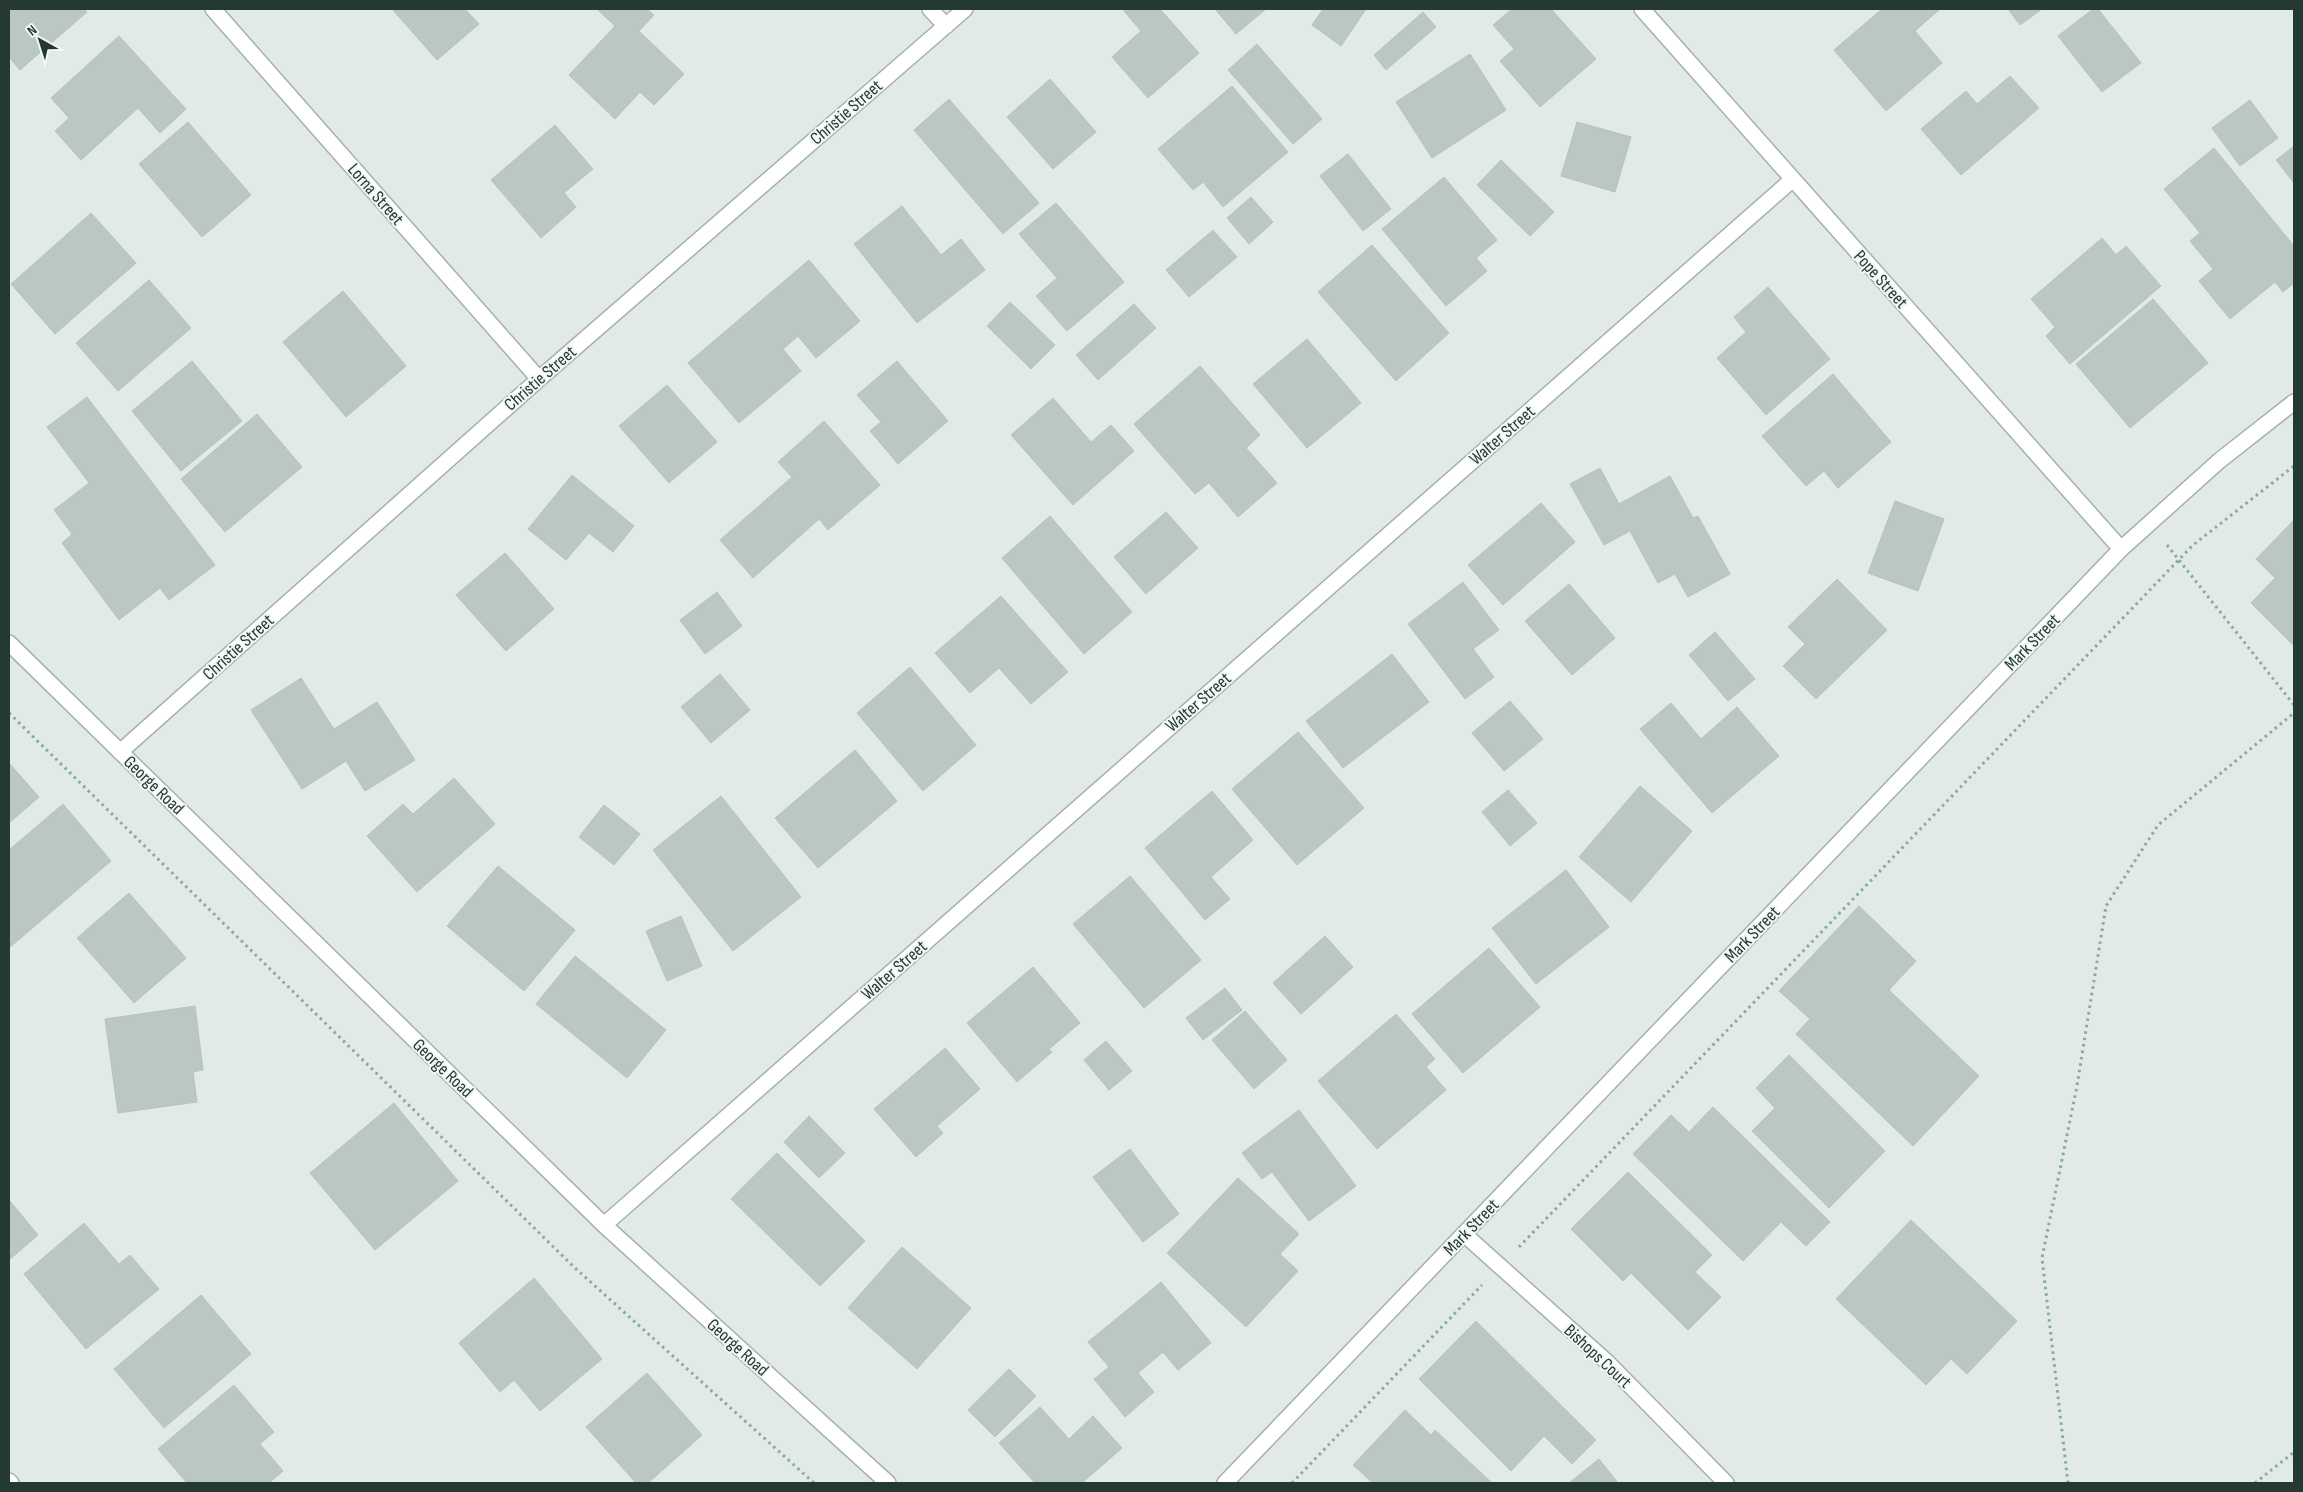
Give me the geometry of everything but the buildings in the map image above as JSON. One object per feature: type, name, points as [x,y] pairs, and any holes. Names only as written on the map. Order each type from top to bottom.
[{"type":"street","name":"Lorna Street","points":[[213,9],[539,379]]},
{"type":"street","points":[[930,9],[946,26]]},
{"type":"street","name":"Christie Street","points":[[120,752],[539,379],[965,9]]},
{"type":"street","name":"Pope Street","points":[[1642,9],[2121,549]]},
{"type":"street","name":"Walter Street","points":[[604,1225],[1793,179]]},
{"type":"street","name":"Mark Street","points":[[1224,1483],[2121,549],[2219,461],[2294,402]]},
{"type":"street","name":"George Road","points":[[9,643],[604,1225],[888,1483]]},
{"type":"street","name":"Bishops Court","points":[[1464,1234],[1607,1362],[1726,1483]]},
{"type":"path","points":[[1533,1232],[2193,545],[2294,466]]},
{"type":"path","points":[[2150,523],[2294,705]]},
{"type":"path","points":[[9,712],[576,1268],[814,1483]]},
{"type":"path","points":[[2068,1483],[2042,1258],[2077,1086],[2106,906],[2158,825],[2294,713]]},
{"type":"path","points":[[1292,1483],[1472,1296]]},
{"type":"path","points":[[2255,1483],[2294,1452]]}]
